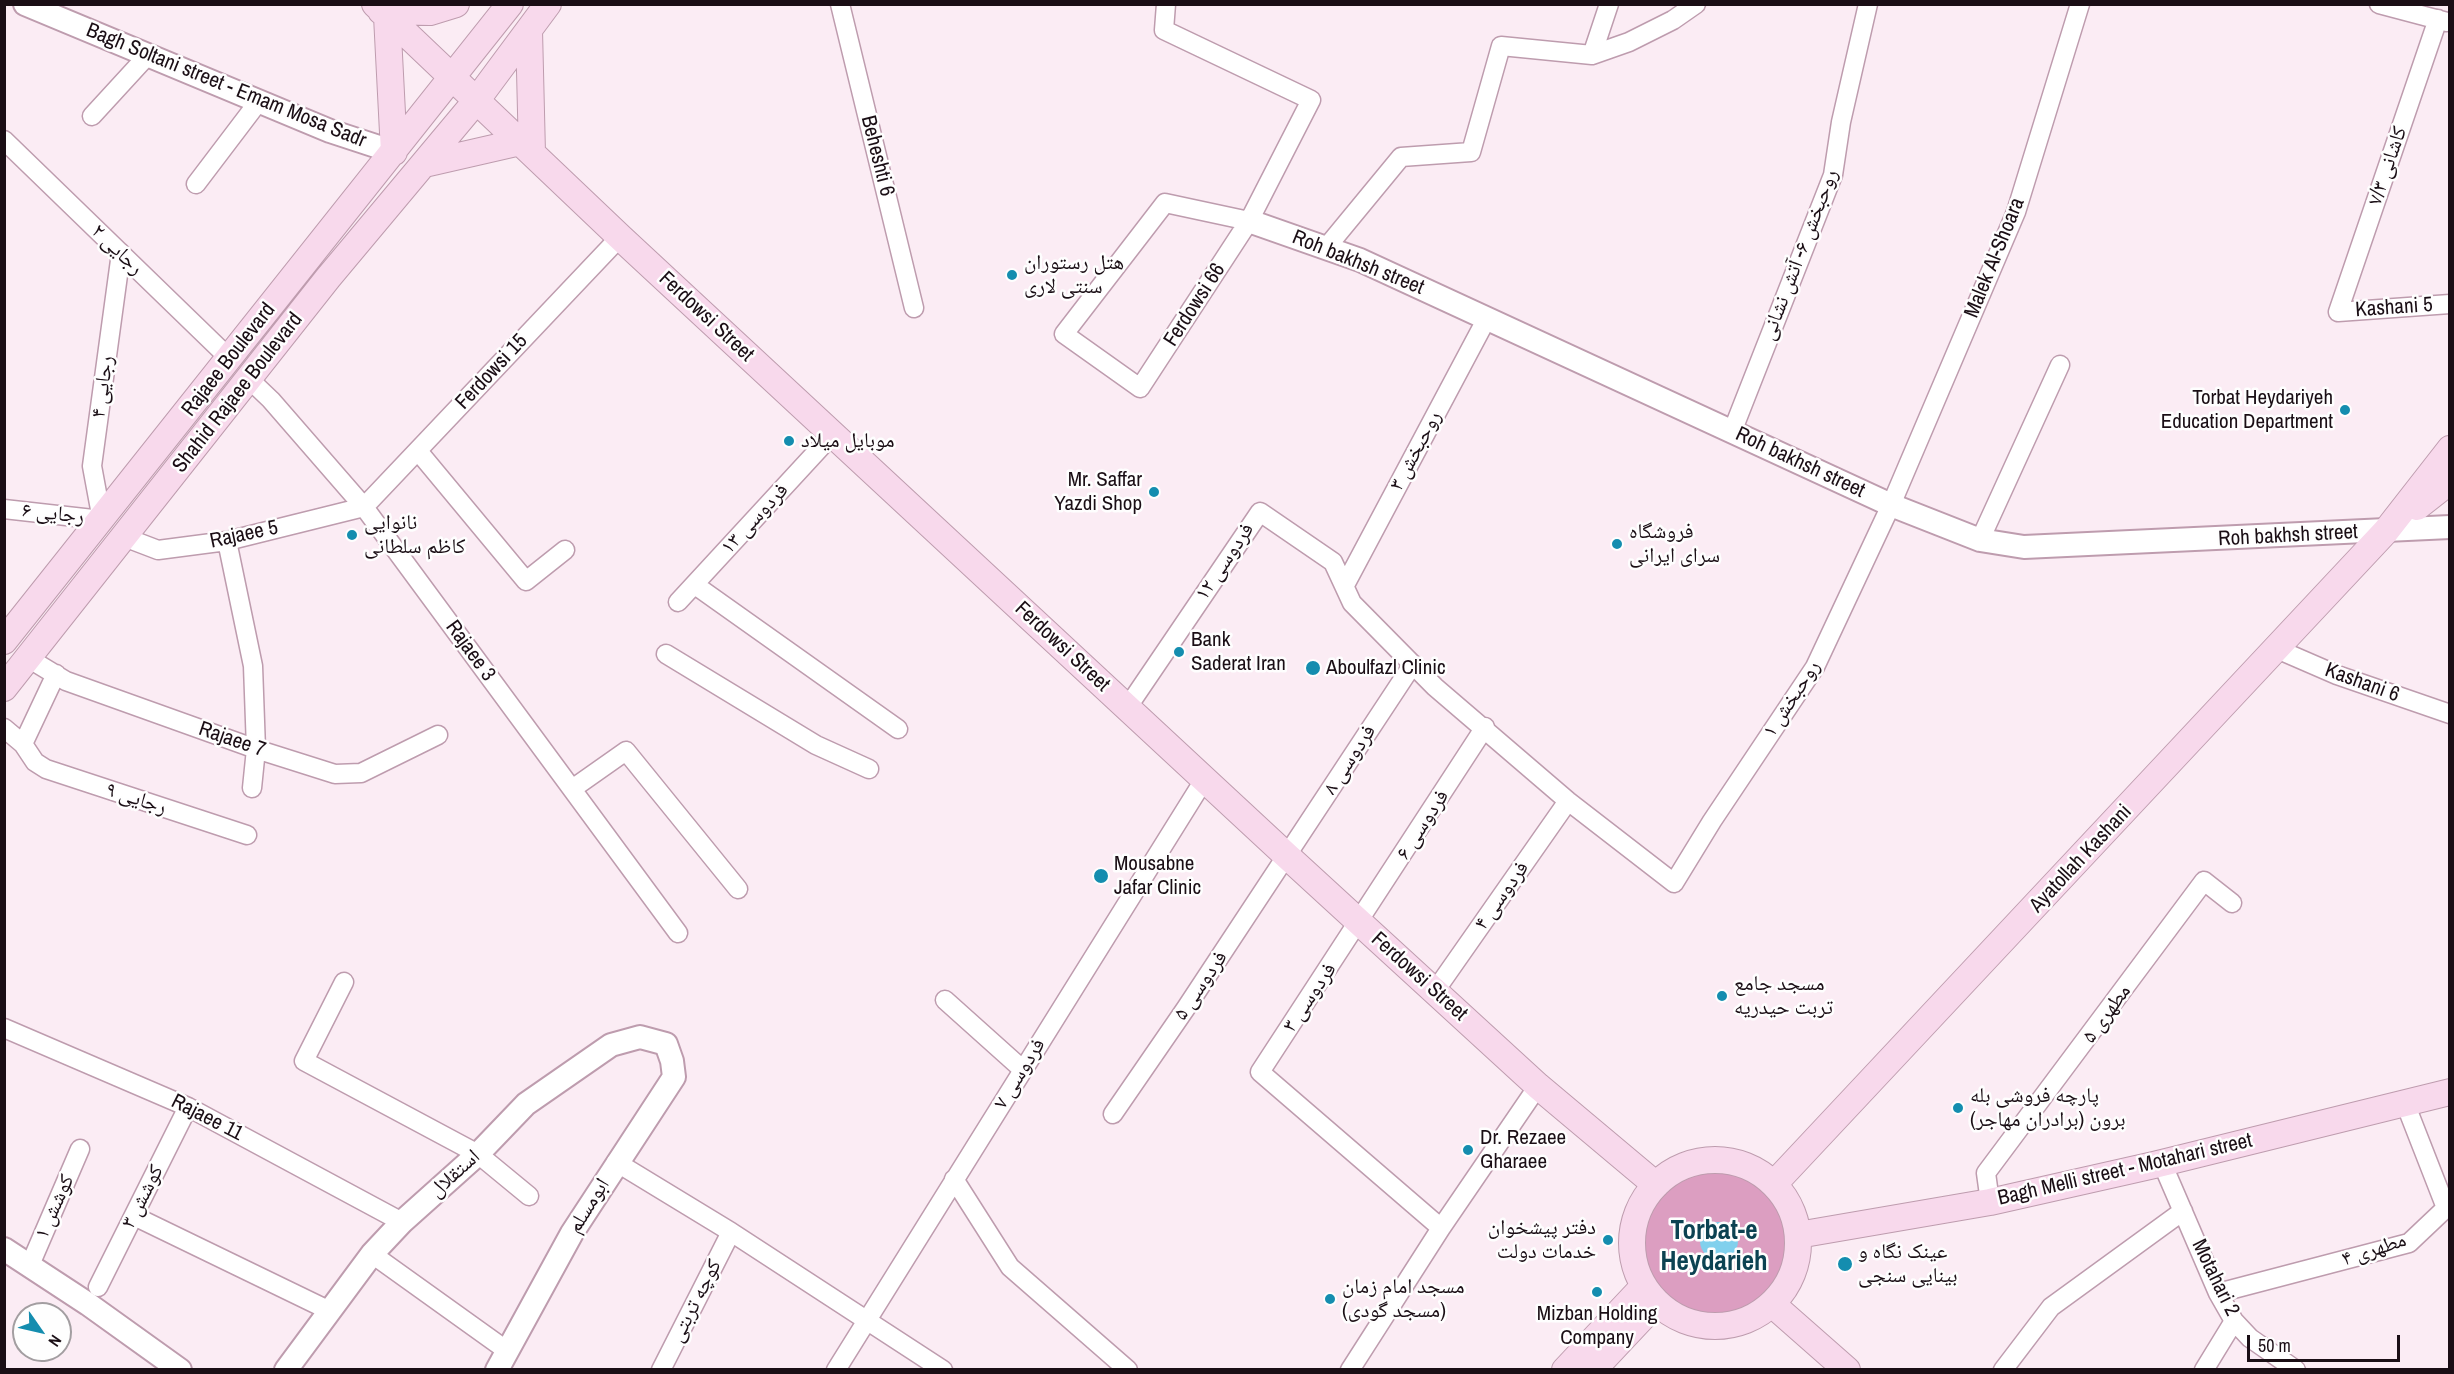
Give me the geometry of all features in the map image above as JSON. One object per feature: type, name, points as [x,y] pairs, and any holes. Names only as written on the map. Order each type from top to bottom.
[{"type":"main road","points":[[381,10],[430,12],[456,4]]},
{"type":"main road","name":"Rajaee Boulevard","points":[[4,641],[510,4]]},
{"type":"main road","name":"Shahid Rajaee Boulevard","points":[[4,688],[328,279],[476,101],[548,4]]},
{"type":"main road","points":[[381,10],[451,78]]},
{"type":"main road","points":[[381,10],[394,152]]},
{"type":"main road","points":[[424,164],[526,148],[529,30]]},
{"type":"main road","name":"Ferdowsi Street","points":[[451,78],[1204,780],[1538,1086],[1656,1185]]},
{"type":"main road","name":"Ayatollah Kashani","points":[[1774,1184],[2386,531],[2450,449]]},
{"type":"main road","name":"Ayatollah Kashani","points":[[2386,531],[2450,481]]},
{"type":"main road","points":[[122,494],[145,511]]},
{"type":"main road","name":"Bagh Melli street - Motahari street","points":[[1798,1235],[1829,1232],[1990,1202],[2162,1163],[2450,1092]]},
{"type":"main road","points":[[1801,1157],[1796,1186],[1798,1199],[1813,1217],[1826,1225],[1829,1232]]},
{"type":"main road","points":[[1719,1160],[1739,1164],[1758,1172],[1774,1184],[1786,1199],[1794,1217],[1798,1235],[1797,1260],[1791,1276],[1772,1304],[1746,1321],[1716,1327],[1685,1321],[1650,1295],[1635,1265],[1632,1236],[1640,1208],[1656,1185],[1679,1169],[1698,1162],[1719,1160]]},
{"type":"main road","points":[[1565,1370],[1650,1295]]},
{"type":"main road","points":[[1593,1370],[1650,1295]]},
{"type":"main road","points":[[1772,1304],[1847,1370]]},
{"type":"street","name":"Bagh Soltani street - Emam Mosa Sadr","points":[[25,4],[330,131],[394,152]]},
{"type":"street","name":"Beheshti 6","points":[[840,4],[914,308]]},
{"type":"street","name":"Ferdowsi 66","points":[[1166,4],[1164,30],[1311,100],[1249,221],[1140,388],[1064,334],[1165,203],[1249,221]]},
{"type":"street","points":[[1592,55],[1609,4]]},
{"type":"street","points":[[1326,248],[1401,157],[1472,152],[1501,46],[1592,55],[1629,42],[1673,20],[1696,4]]},
{"type":"street","name":"روحبخش ۶- آتش نشانی","points":[[1732,432],[1833,175],[1841,122],[1868,4]]},
{"type":"street","name":"Malek Al-Shoara","points":[[1891,505],[2016,212],[2080,4]]},
{"type":"street","points":[[2379,4],[2444,21]]},
{"type":"street","name":"کاشانی ۷/۳","points":[[2338,312],[2444,21]]},
{"type":"street","points":[[92,116],[148,55]]},
{"type":"street","points":[[196,184],[259,101]]},
{"type":"street","name":"رجایی ۲","points":[[4,140],[230,359]]},
{"type":"street","name":"Roh bakhsh street","points":[[1249,221],[1360,260],[1891,505],[1980,540],[2024,547],[2450,527]]},
{"type":"street","name":"Ferdowsi 15","points":[[364,507],[620,237]]},
{"type":"street","name":"رجایی ۴","points":[[102,520],[92,466],[121,253]]},
{"type":"street","name":"Kashani 5","points":[[2338,312],[2450,304]]},
{"type":"street","name":"روحبخش ۳","points":[[1345,585],[1487,318]]},
{"type":"street","points":[[1980,540],[2060,365]]},
{"type":"street","name":"Rajaee 3","points":[[249,379],[271,400],[364,507],[678,933]]},
{"type":"street","name":"فردوسی ۱۳","points":[[678,602],[832,435]]},
{"type":"street","points":[[418,451],[526,581],[565,550]]},
{"type":"street","name":"روحبخش ۱","points":[[1568,801],[1674,883],[1712,821],[1815,667],[1891,505]]},
{"type":"street","name":"Rajaee 5","points":[[124,537],[158,550],[227,541],[364,507]]},
{"type":"street","name":"رجایی ۶","points":[[4,508],[102,520]]},
{"type":"street","name":"فردوسی ۱۲","points":[[1127,708],[1260,512],[1333,562],[1345,585]]},
{"type":"street","points":[[227,541],[253,666],[256,749],[252,788]]},
{"type":"street","points":[[695,585],[898,729]]},
{"type":"street","points":[[1345,585],[1352,603],[1435,687],[1485,727],[1568,801]]},
{"type":"street","name":"Kashani 6","points":[[2277,649],[2337,675],[2450,714]]},
{"type":"street","points":[[666,654],[816,745],[869,769]]},
{"type":"street","name":"Rajaee 7","points":[[28,658],[66,681],[256,749],[335,774],[361,773],[438,735]]},
{"type":"street","name":"فردوسی ۸","points":[[1287,856],[1413,663]]},
{"type":"street","points":[[26,750],[56,674]]},
{"type":"street","name":"فردوسی ۶","points":[[1360,923],[1485,727]]},
{"type":"street","name":"رجایی ۹","points":[[4,728],[46,769],[248,835]]},
{"type":"street","points":[[572,789],[626,752],[738,889]]},
{"type":"street","name":"فردوسی ۷","points":[[836,1370],[1022,1069],[1107,940],[1204,780]]},
{"type":"street","name":"فردوسی ۴","points":[[1435,991],[1568,801]]},
{"type":"street","name":"فردوسی ۵","points":[[1113,1114],[1287,856]]},
{"type":"street","name":"مطهری ۵","points":[[1990,1202],[1986,1173],[2204,881],[2232,903]]},
{"type":"street","name":"فردوسی ۳","points":[[1360,923],[1260,1072],[1441,1227]]},
{"type":"street","points":[[344,982],[304,1061],[478,1154],[529,1196]]},
{"type":"street","points":[[945,1000],[1022,1069]]},
{"type":"street","name":"Rajaee 11","points":[[4,1028],[188,1107],[402,1222]]},
{"type":"street","name":"استقلال","points":[[286,1370],[372,1254],[402,1222],[478,1154],[526,1104],[611,1045],[640,1037],[666,1044]]},
{"type":"street","name":"ابومسلم","points":[[501,1360],[572,1233],[616,1162],[674,1077],[672,1061],[666,1044]]},
{"type":"street","points":[[1350,1370],[1441,1227],[1538,1086]]},
{"type":"street","name":"مطهری ۴","points":[[2218,1293],[2409,1244],[2446,1208],[2405,1103]]},
{"type":"street","name":"کوشش ۳","points":[[98,1287],[188,1107]]},
{"type":"street","name":"کوشش ۱","points":[[30,1265],[80,1149]]},
{"type":"street","points":[[616,1162],[730,1232],[943,1370]]},
{"type":"street","name":"Motahari 2","points":[[2162,1163],[2218,1293],[2234,1321],[2250,1338],[2296,1370]]},
{"type":"street","points":[[954,1179],[1010,1267],[1128,1370]]},
{"type":"street","points":[[2003,1370],[2051,1307],[2183,1211]]},
{"type":"street","points":[[134,1216],[328,1311]]},
{"type":"street","name":"کوچه تربتی","points":[[669,1366],[730,1232]]},
{"type":"street","points":[[4,1249],[180,1370]]},
{"type":"street","points":[[372,1254],[501,1360]]},
{"type":"street","points":[[2204,1370],[2234,1321]]},
{"type":"shaded area","points":[[1714,1168],[1742,1174],[1766,1190],[1782,1214],[1788,1242],[1782,1270],[1766,1294],[1742,1310],[1714,1316],[1686,1310],[1662,1294],[1646,1270],[1640,1242],[1646,1214],[1662,1190],[1686,1174]]},
{"type":"water","points":[[1719,1222],[1726,1223],[1732,1228],[1737,1234],[1737,1248],[1732,1254],[1726,1259],[1719,1260],[1712,1259],[1706,1254],[1701,1248],[1700,1241],[1701,1234],[1706,1228],[1712,1223]]},
{"type":"place","name":"هتل رستوران سنتی لاری","points":[[1012,275]]},
{"type":"place","name":"Torbat Heydariyeh Education Department","points":[[2345,410]]},
{"type":"place","name":"موبایل میلاد","points":[[789,441]]},
{"type":"place","name":"Mr. Saffar Yazdi Shop","points":[[1154,492]]},
{"type":"place","name":"نانوایی کاظم سلطانی","points":[[352,535]]},
{"type":"place","name":"فروشگاه سرای ایرانی","points":[[1617,544]]},
{"type":"place","name":"Bank Saderat Iran","points":[[1179,652]]},
{"type":"place","name":"Aboulfazl Clinic","points":[[1313,668]]},
{"type":"place","name":"Mousabne Jafar Clinic","points":[[1101,876]]},
{"type":"place","name":"مسجد جامع تربت حیدریه","points":[[1722,996]]},
{"type":"place","name":"پارچه فروشی بله برون (برادران مهاجر)","points":[[1958,1108]]},
{"type":"place","name":"Dr. Rezaee Gharaee","points":[[1468,1150]]},
{"type":"place","name":"دفتر پیشخوان خدمات دولت","points":[[1608,1240]]},
{"type":"place","name":"عینک نگاه و بینایی سنجی","points":[[1845,1264]]},
{"type":"place","name":"Mizban Holding Company","points":[[1597,1292]]},
{"type":"place","name":"مسجد امام زمان (مسجد گودی)","points":[[1330,1299]]},
{"type":"district","name":"Torbat-e Heydarieh","points":[[1714,1248]]}]
